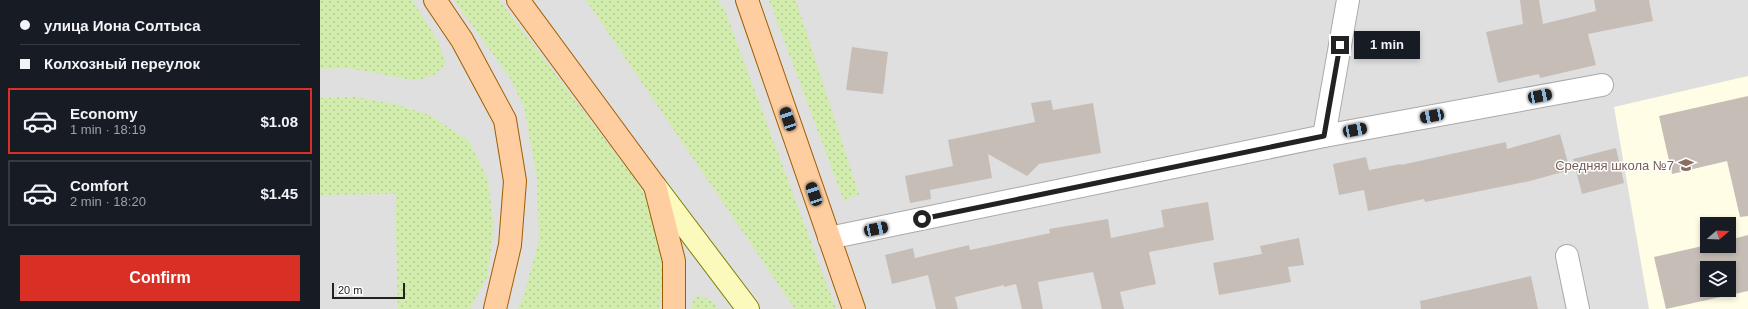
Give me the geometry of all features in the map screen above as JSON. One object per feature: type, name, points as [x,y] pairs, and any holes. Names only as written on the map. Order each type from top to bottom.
[{"type":"main road","points":[[435,0],[462,40],[505,120],[515,181],[510,245],[495,309]]},
{"type":"main road","points":[[518,0],[655,186],[674,261],[674,309]]},
{"type":"main road","points":[[747,0],[854,309]]},
{"type":"street","points":[[1324,136],[1348,0]]},
{"type":"street","points":[[829,238],[1324,136],[1602,85]]},
{"type":"street","points":[[655,186],[748,309]]},
{"type":"street","points":[[1567,256],[1578,309]]},
{"type":"shaded area","points":[[320,0],[1748,0],[1748,309],[320,309]]},
{"type":"shaded area","name":"Средняя школа №7","points":[[1748,76],[1748,309],[1649,309],[1614,107]]},
{"type":"green space","points":[[320,0],[412,0],[439,43],[446,64],[434,75],[422,79],[407,79],[348,68],[320,69]]},
{"type":"green space","points":[[454,0],[499,0],[641,187],[658,221],[665,262],[659,309],[518,309],[524,295],[539,240],[537,177],[524,107],[510,78]]},
{"type":"green space","points":[[586,0],[717,0],[724,8],[836,309],[795,309]]},
{"type":"green space","points":[[769,0],[796,0],[859,194],[844,201]]},
{"type":"green space","points":[[355,97],[395,104],[430,115],[469,141],[488,180],[494,227],[487,277],[470,309],[398,309],[395,194],[320,195],[320,98]]},
{"type":"green space","points":[[701,296],[712,301],[718,309],[691,309],[694,298]]},
{"type":"building","points":[[1520,0],[1539,0],[1543,24],[1596,11],[1594,0],[1649,0],[1653,21],[1588,34],[1596,65],[1540,78],[1539,74],[1498,83],[1486,32],[1523,24]]},
{"type":"building","points":[[852,47],[888,52],[883,94],[846,90]]},
{"type":"building","points":[[1748,96],[1748,216],[1740,217],[1727,161],[1672,174],[1659,116]]},
{"type":"building","points":[[1051,100],[1053,110],[1093,103],[1101,153],[1039,164],[1027,176],[988,154],[992,178],[930,190],[931,199],[910,203],[905,176],[953,166],[948,140],[1035,122],[1031,103]]},
{"type":"building","points":[[1560,134],[1570,170],[1530,181],[1425,202],[1424,199],[1368,211],[1364,190],[1339,195],[1333,164],[1366,157],[1369,170],[1401,165],[1506,142],[1507,149]]},
{"type":"building","points":[[1616,148],[1624,183],[1582,194],[1573,159]]},
{"type":"building","points":[[1208,202],[1214,240],[1149,252],[1156,284],[1120,292],[1124,309],[1102,309],[1093,272],[1038,282],[1043,309],[1022,309],[1016,284],[1004,287],[1004,285],[955,297],[958,309],[936,309],[928,275],[892,284],[885,255],[913,248],[915,258],[969,245],[970,250],[1050,233],[1049,229],[1108,219],[1111,238],[1164,227],[1161,210]]},
{"type":"building","points":[[1748,235],[1748,291],[1736,294],[1736,261],[1700,261],[1700,297],[1721,297],[1666,309],[1654,257],[1700,247],[1700,253],[1736,253],[1736,238]]},
{"type":"building","points":[[1299,238],[1304,265],[1288,267],[1291,282],[1219,295],[1213,263],[1262,254],[1260,246]]},
{"type":"building","points":[[1531,276],[1538,309],[1421,309],[1420,301]]},
{"type":"place","name":"Средняя школа №7","points":[[1686,165]]},
{"type":"route","points":[[922,219],[1324,136],[1340,45]]}]
